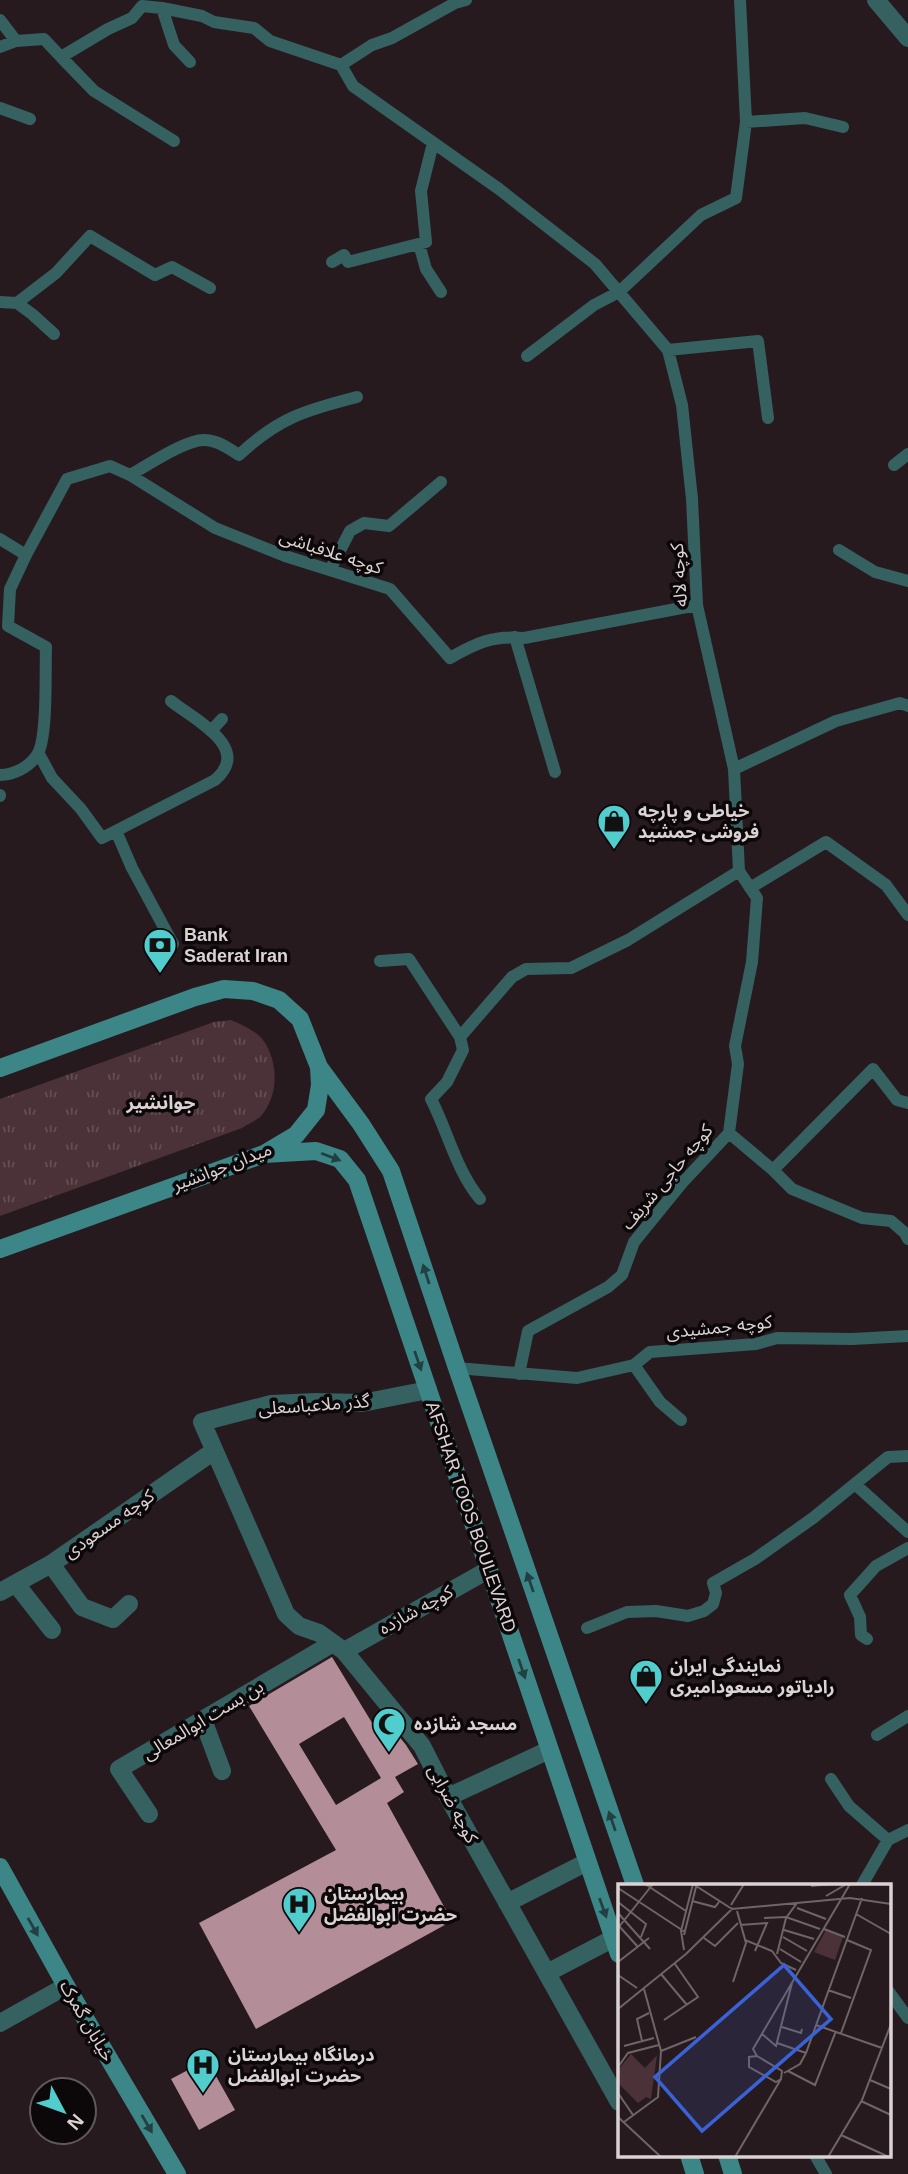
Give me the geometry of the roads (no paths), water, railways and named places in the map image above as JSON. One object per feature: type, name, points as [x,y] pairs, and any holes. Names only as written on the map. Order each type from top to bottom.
[{"type":"main road","name":"میدان جوانشیر","points":[[0,1068],[195,997],[224,989],[253,991],[279,1000],[300,1019],[319,1068],[320,1085],[316,1110],[296,1135],[264,1154],[0,1249]]},
{"type":"main road","name":"AFSHAR TOOS BOULEVARD","points":[[319,1068],[361,1124],[391,1171],[635,1884]]},
{"type":"main road","name":"AFSHAR TOOS BOULEVARD","points":[[264,1154],[316,1151],[340,1159],[357,1180],[616,1946]]},
{"type":"main road","name":"خیابان گمرک","points":[[0,1867],[66,1986],[177,2174]]},
{"type":"main road","points":[[689,2156],[695,2174]]},
{"type":"main road","points":[[727,2156],[733,2174]]},
{"type":"street","points":[[876,0],[908,38]]},
{"type":"street","name":"گذر ملاعباسعلی","points":[[201,1422],[271,1404],[362,1403],[428,1390]]},
{"type":"street","name":"کوچه ضرابی","points":[[201,1422],[286,1614],[299,1626],[319,1633],[338,1647],[422,1746],[618,2100]]},
{"type":"street","name":"کوچه مسعودی","points":[[8,1588],[51,1564],[214,1451]]},
{"type":"street","points":[[51,1564],[82,1607],[113,1619],[129,1604]]},
{"type":"street","name":"کوچه شازده","points":[[338,1647],[488,1570]]},
{"type":"street","points":[[8,1588],[52,1630]]},
{"type":"street","name":"بن بست ابوالمعالی","points":[[149,1814],[119,1769],[338,1647]]},
{"type":"street","points":[[203,1720],[222,1771]]},
{"type":"street","points":[[448,1797],[549,1750]]},
{"type":"street","points":[[507,1903],[587,1862]]},
{"type":"street","points":[[547,1973],[616,1946]]},
{"type":"street","points":[[0,2024],[66,1986]]},
{"type":"lane","points":[[61,57],[132,18],[140,3],[202,16],[214,22],[254,28],[270,41],[341,65],[372,45],[392,38],[455,3],[466,0]]},
{"type":"lane","points":[[527,356],[594,305],[619,292],[701,215],[736,198],[746,122],[740,0]]},
{"type":"lane","points":[[162,8],[173,45],[190,62]]},
{"type":"lane","points":[[0,20],[16,41]]},
{"type":"lane","points":[[0,47],[16,41],[44,39],[94,91],[174,141]]},
{"type":"lane","name":"کوچه لاله","points":[[341,65],[353,86],[499,189],[595,264],[668,350],[682,405],[692,499],[697,606],[734,769],[739,871]]},
{"type":"lane","points":[[0,108],[30,119]]},
{"type":"lane","points":[[746,122],[805,118],[844,127]]},
{"type":"lane","points":[[332,262],[344,255],[348,262],[426,242],[421,191],[433,143]]},
{"type":"lane","points":[[17,303],[56,273],[90,236],[155,275],[172,267],[210,288]]},
{"type":"lane","points":[[419,244],[426,269],[441,292]]},
{"type":"lane","points":[[0,302],[17,303],[54,334]]},
{"type":"lane","points":[[668,350],[758,341],[768,418]]},
{"type":"lane","points":[[130,475],[189,443],[205,440],[220,443],[239,455],[256,438],[299,413],[357,397]]},
{"type":"lane","points":[[894,465],[908,454]]},
{"type":"lane","name":"کوچه علافباشی","points":[[5,589],[67,479],[110,467],[130,475],[215,528],[285,556],[390,589],[450,658],[477,643],[505,636],[524,638],[697,606]]},
{"type":"lane","points":[[330,570],[350,531],[364,523],[389,526],[441,482]]},
{"type":"lane","points":[[0,539],[26,555]]},
{"type":"lane","points":[[839,550],[875,572],[908,581]]},
{"type":"lane","points":[[0,775],[18,771],[38,754],[44,732],[46,647],[8,626],[5,589]]},
{"type":"lane","points":[[515,637],[555,772]]},
{"type":"lane","points":[[38,754],[52,778],[81,809],[102,838],[215,780],[225,771],[229,761],[228,752],[200,720],[189,716],[171,701]]},
{"type":"lane","points":[[734,769],[836,721],[900,703],[908,706]]},
{"type":"lane","points":[[211,731],[222,719]]},
{"type":"lane","points":[[116,831],[132,868],[173,944]]},
{"type":"lane","points":[[750,888],[826,842],[886,885],[908,915]]},
{"type":"lane","points":[[460,1037],[512,977],[526,969],[571,968],[628,940],[739,871]]},
{"type":"lane","name":"کوچه حاجی شریف","points":[[519,1374],[528,1331],[608,1287],[622,1275],[634,1242],[682,1183],[729,1133],[738,1064],[735,1046],[752,962],[757,898],[739,871]]},
{"type":"lane","points":[[380,961],[409,959],[460,1037],[463,1050],[447,1082],[431,1099],[455,1157],[480,1199]]},
{"type":"lane","points":[[773,1170],[873,1069],[897,1100],[908,1103]]},
{"type":"lane","points":[[729,1133],[792,1189],[862,1218],[891,1221],[908,1239]]},
{"type":"lane","name":"کوچه جمشیدی","points":[[457,1368],[577,1377],[634,1365],[650,1352],[756,1344],[777,1338],[852,1339],[908,1336]]},
{"type":"lane","points":[[634,1365],[660,1402],[681,1420]]},
{"type":"lane","points":[[587,1628],[627,1612],[656,1611],[688,1616],[704,1611],[713,1604],[716,1593],[713,1583],[755,1559],[856,1485],[888,1457],[908,1456]]},
{"type":"lane","points":[[856,1485],[908,1532]]},
{"type":"lane","points":[[867,1639],[861,1635],[860,1617],[850,1595],[877,1566],[908,1548]]},
{"type":"lane","points":[[877,1735],[908,1716]]},
{"type":"lane","points":[[831,1779],[849,1806],[888,1840]]},
{"type":"lane","points":[[863,1884],[888,1840],[908,1830]]},
{"type":"lane","points":[[890,1993],[908,2018]]},
{"type":"lane","points":[[816,2156],[826,2174]]},
{"type":"place","name":"خیاطی ‌‌و‌ پارچه فروشی جمشید","points":[[614,851]]},
{"type":"place","name":"Bank Saderat Iran","points":[[160,975]]},
{"type":"place","name":"نمایندگی ایران رادیاتور مسعودامیری","points":[[646,1706]]},
{"type":"place","name":"مسجد شازده","points":[[389,1754]]},
{"type":"place","name":"بیمارستان حضرت ابوالفضل","points":[[299,1934]]},
{"type":"place","name":"درمانگاه بیمارستان حضرت ابوالفضل","points":[[203,2095]]},
{"type":"district","name":"جوانشیر","points":[[161,1102]]}]
